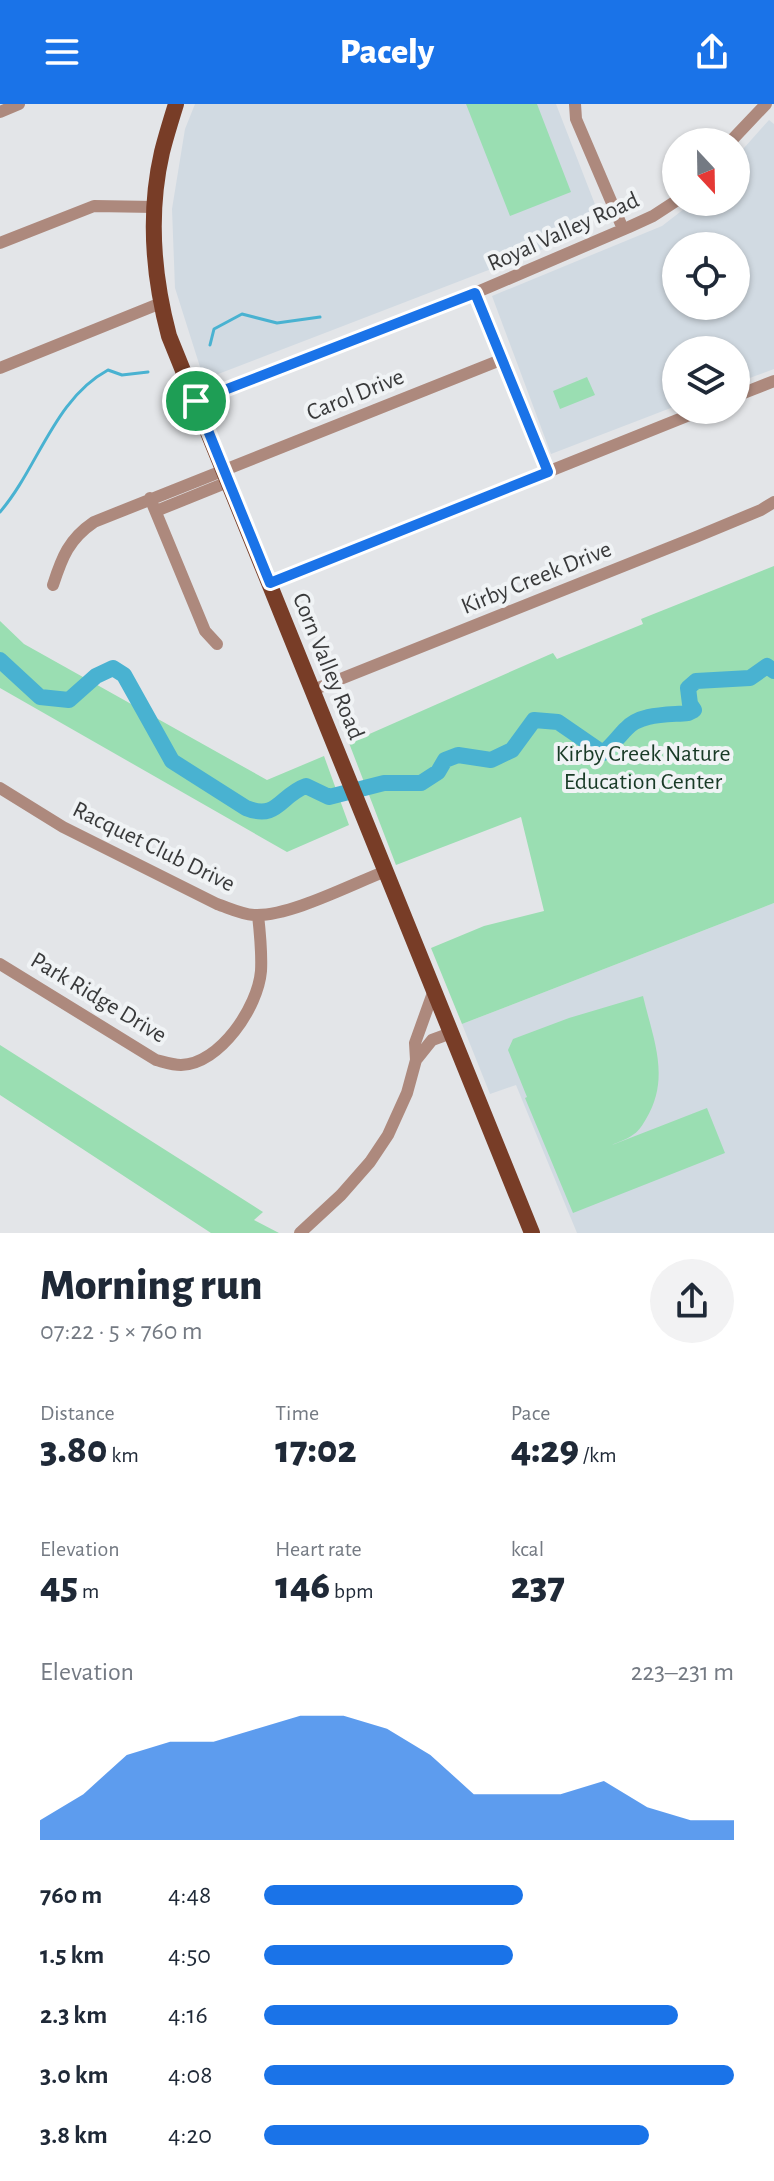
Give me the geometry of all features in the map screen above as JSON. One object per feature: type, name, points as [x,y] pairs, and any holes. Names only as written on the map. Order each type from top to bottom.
[{"type":"main road","name":"Corn Valley Road","points":[[176,104],[162,154],[155,207],[154,255],[169,336],[532,1233]]},
{"type":"street","points":[[0,112],[19,104]]},
{"type":"street","points":[[575,104],[576,119],[623,229]]},
{"type":"street","points":[[743,128],[766,104]]},
{"type":"street","points":[[0,243],[94,206],[155,207]]},
{"type":"street","name":"Royal Valley Road","points":[[196,401],[475,293],[662,210]]},
{"type":"street","points":[[475,293],[548,472]]},
{"type":"street","points":[[0,368],[161,303]]},
{"type":"street","name":"Carol Drive","points":[[226,476],[503,359]]},
{"type":"street","points":[[750,390],[774,381]]},
{"type":"street","points":[[270,583],[667,424]]},
{"type":"street","points":[[53,585],[62,557],[79,532],[94,522],[150,498],[226,476]]},
{"type":"street","points":[[156,511],[226,476]]},
{"type":"street","points":[[150,498],[205,631],[217,644]]},
{"type":"street","name":"Kirby Creek Drive","points":[[313,690],[681,543],[774,502]]},
{"type":"street","name":"Racquet Club Drive","points":[[0,788],[63,827],[217,904],[243,913],[258,915],[296,908],[386,871]]},
{"type":"street","name":"Park Ridge Drive","points":[[0,964],[156,1060],[181,1065],[215,1052],[247,1013],[261,972],[258,915]]},
{"type":"street","points":[[300,1233],[341,1195],[370,1162],[394,1122],[407,1093],[416,1060],[416,1040],[434,990]]},
{"type":"street","points":[[416,1060],[432,1040],[451,1033]]},
{"type":"shaded area","points":[[195,104],[556,104],[596,207],[585,233],[213,376],[201,370],[175,288],[172,209],[185,129]]},
{"type":"shaded area","points":[[769,120],[774,124],[774,369],[750,378],[750,336],[662,336],[662,411],[551,454],[492,296],[662,226],[675,216],[750,216],[750,141]]},
{"type":"shaded area","points":[[774,903],[774,1233],[577,1233],[516,1085],[490,1094],[462,1024]]},
{"type":"green space","points":[[466,104],[537,104],[571,192],[510,216]]},
{"type":"green space","points":[[587,377],[595,395],[560,409],[553,391]]},
{"type":"green space","name":"Kirby Creek Nature Education Center","points":[[774,566],[774,903],[462,1024],[431,948],[484,926],[544,911],[521,817],[396,865],[349,743],[553,653],[557,659],[643,624],[641,619]]},
{"type":"green space","points":[[0,621],[24,644],[267,780],[324,756],[349,825],[287,852],[0,688]]},
{"type":"green space","points":[[643,996],[658,1058],[657,1089],[646,1119],[636,1133],[612,1145],[707,1108],[725,1153],[573,1213],[508,1050],[513,1039]]},
{"type":"green space","points":[[0,1045],[263,1212],[254,1220],[279,1233],[211,1233],[0,1095]]},
{"type":"waterway","points":[[210,345],[214,329],[242,314],[277,323],[320,317]]},
{"type":"waterway","points":[[0,512],[60,416],[89,383],[108,370],[122,375],[148,372]]},
{"type":"waterway","points":[[0,660],[40,697],[69,700],[96,676],[113,668],[124,675],[172,761],[246,808],[257,811],[272,809],[306,786],[329,797],[384,783],[421,783],[438,772],[445,760],[458,755],[491,760],[512,750],[534,720],[558,722],[603,753],[639,720],[694,710],[688,688],[696,681],[750,678],[767,666],[774,671]]},
{"type":"route","points":[[475,293],[548,472],[270,583],[196,401],[475,293]]}]
